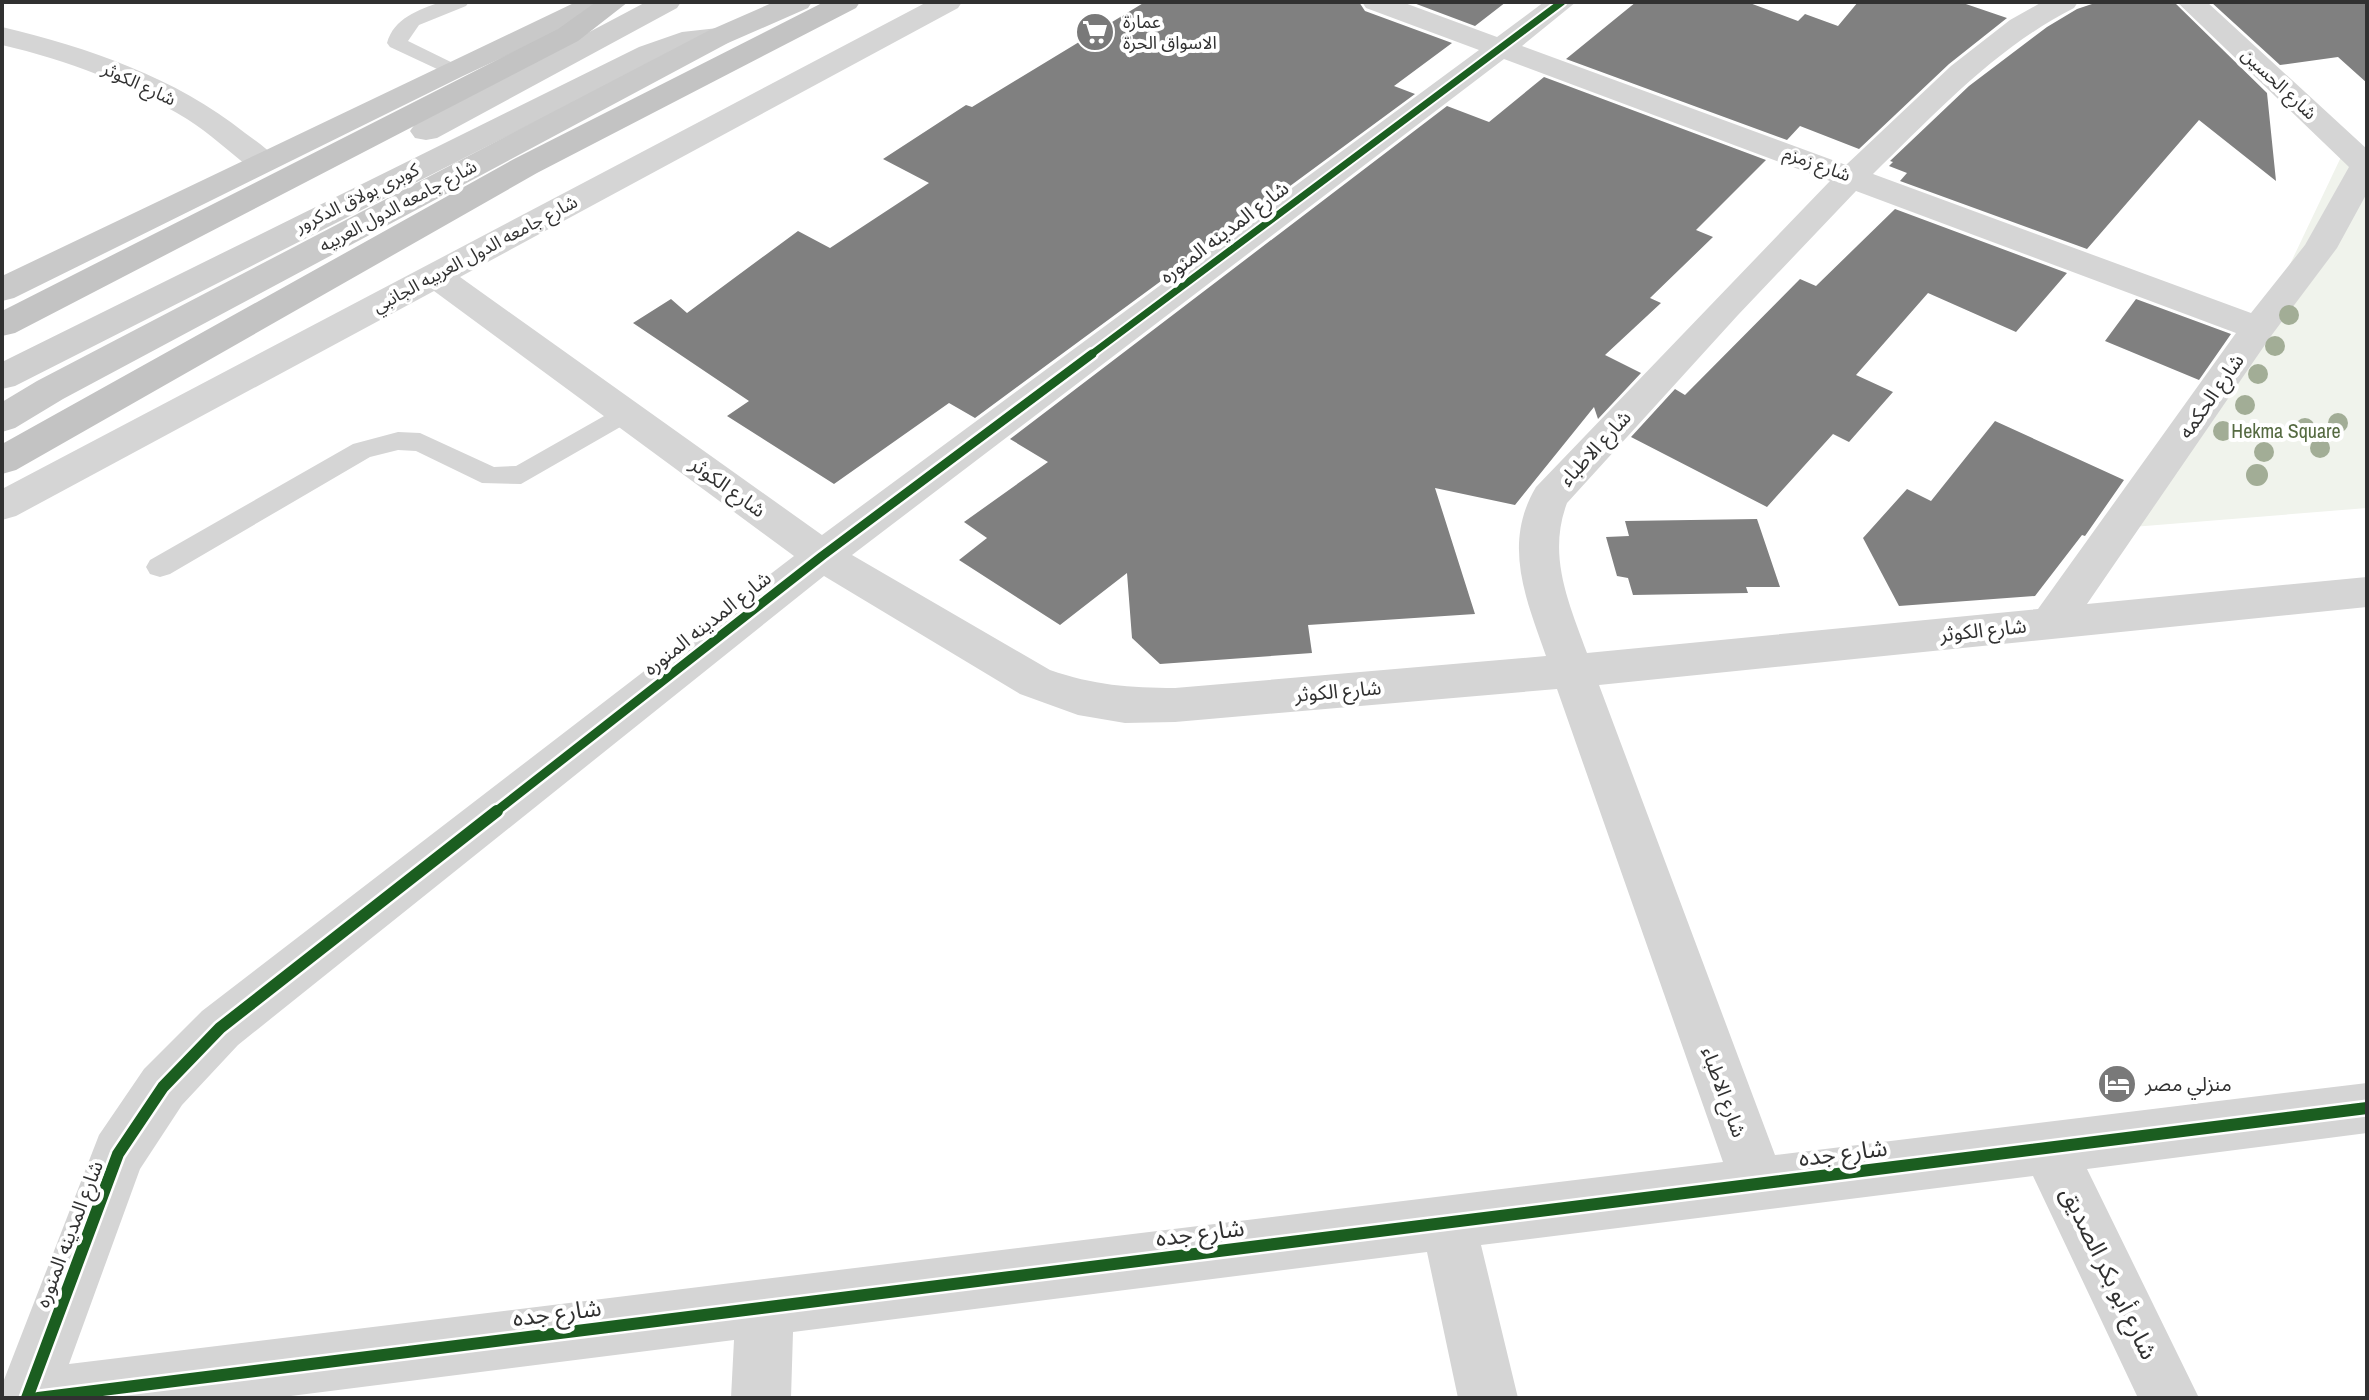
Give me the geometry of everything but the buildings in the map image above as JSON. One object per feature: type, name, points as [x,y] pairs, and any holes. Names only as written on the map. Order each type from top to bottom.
[{"type":"highway","points":[[2,325],[95,303],[568,35],[614,2]]},
{"type":"highway","points":[[2,461],[542,159],[759,43],[846,2]]},
{"type":"main road","points":[[2,290],[452,70],[599,2]]},
{"type":"main road","name":"كوبرى بولاق الدكرور","points":[[2,352],[667,2]]},
{"type":"main road","name":"شارع جامعه الدول العربيه","points":[[2,419],[50,390],[718,37],[798,2]]},
{"type":"main road","name":"كوبرى بولاق الدكرور","points":[[2,377],[95,303],[649,53],[682,41],[718,37]]},
{"type":"street","name":"شارع جامعه الدول العربيه الجانبي","points":[[2,506],[948,2]]},
{"type":"street","name":"شارع زمزم","points":[[1376,2],[2258,328]]},
{"type":"street","name":"شارع المدينه المنوره","points":[[27,1398],[118,1154],[163,1087],[220,1028],[822,556],[1562,2]]},
{"type":"street","name":"شارع الاطباء","points":[[1758,1184],[1571,671],[1537,563],[1539,521],[1550,497],[1850,176],[1992,44],[2032,16],[2064,2]]},
{"type":"street","name":"شارع الحسين","points":[[2191,2],[2366,165]]},
{"type":"street","name":"شارع الكوثر","points":[[2,36],[72,55],[161,92],[201,115],[262,162]]},
{"type":"street","name":"شارع الحكمه","points":[[2050,624],[2258,328],[2320,248],[2366,165]]},
{"type":"street","name":"شارع الكوثر","points":[[435,275],[822,556],[1035,682],[1078,698],[1125,706],[1175,705],[1571,671],[2367,592]]},
{"type":"street","name":"شارع جده","points":[[38,1398],[2367,1108]]},
{"type":"street","name":"شارع أبو بكر الصديق","points":[[2048,1148],[2169,1398]]},
{"type":"street","points":[[1448,1222],[1488,1398]]},
{"type":"street","points":[[761,1398],[765,1308]]},
{"type":"lane","points":[[452,70],[397,43],[397,37],[416,20],[459,2]]},
{"type":"lane","points":[[160,567],[362,450],[398,441],[420,442],[491,476],[521,475],[627,412]]},
{"type":"green space","name":"Hekma Square","points":[[2341,157],[2367,182],[2367,508],[2120,528],[2274,298]]},
{"type":"cycle path","points":[[27,1398],[118,1154],[163,1087],[220,1028],[822,556],[1562,2]]},
{"type":"cycle path","points":[[38,1398],[2367,1108]]},
{"type":"place","name":"عمارة الاسواق الحرة","points":[[1095,32]]},
{"type":"place","name":"منزلي مصر","points":[[2117,1084]]}]
